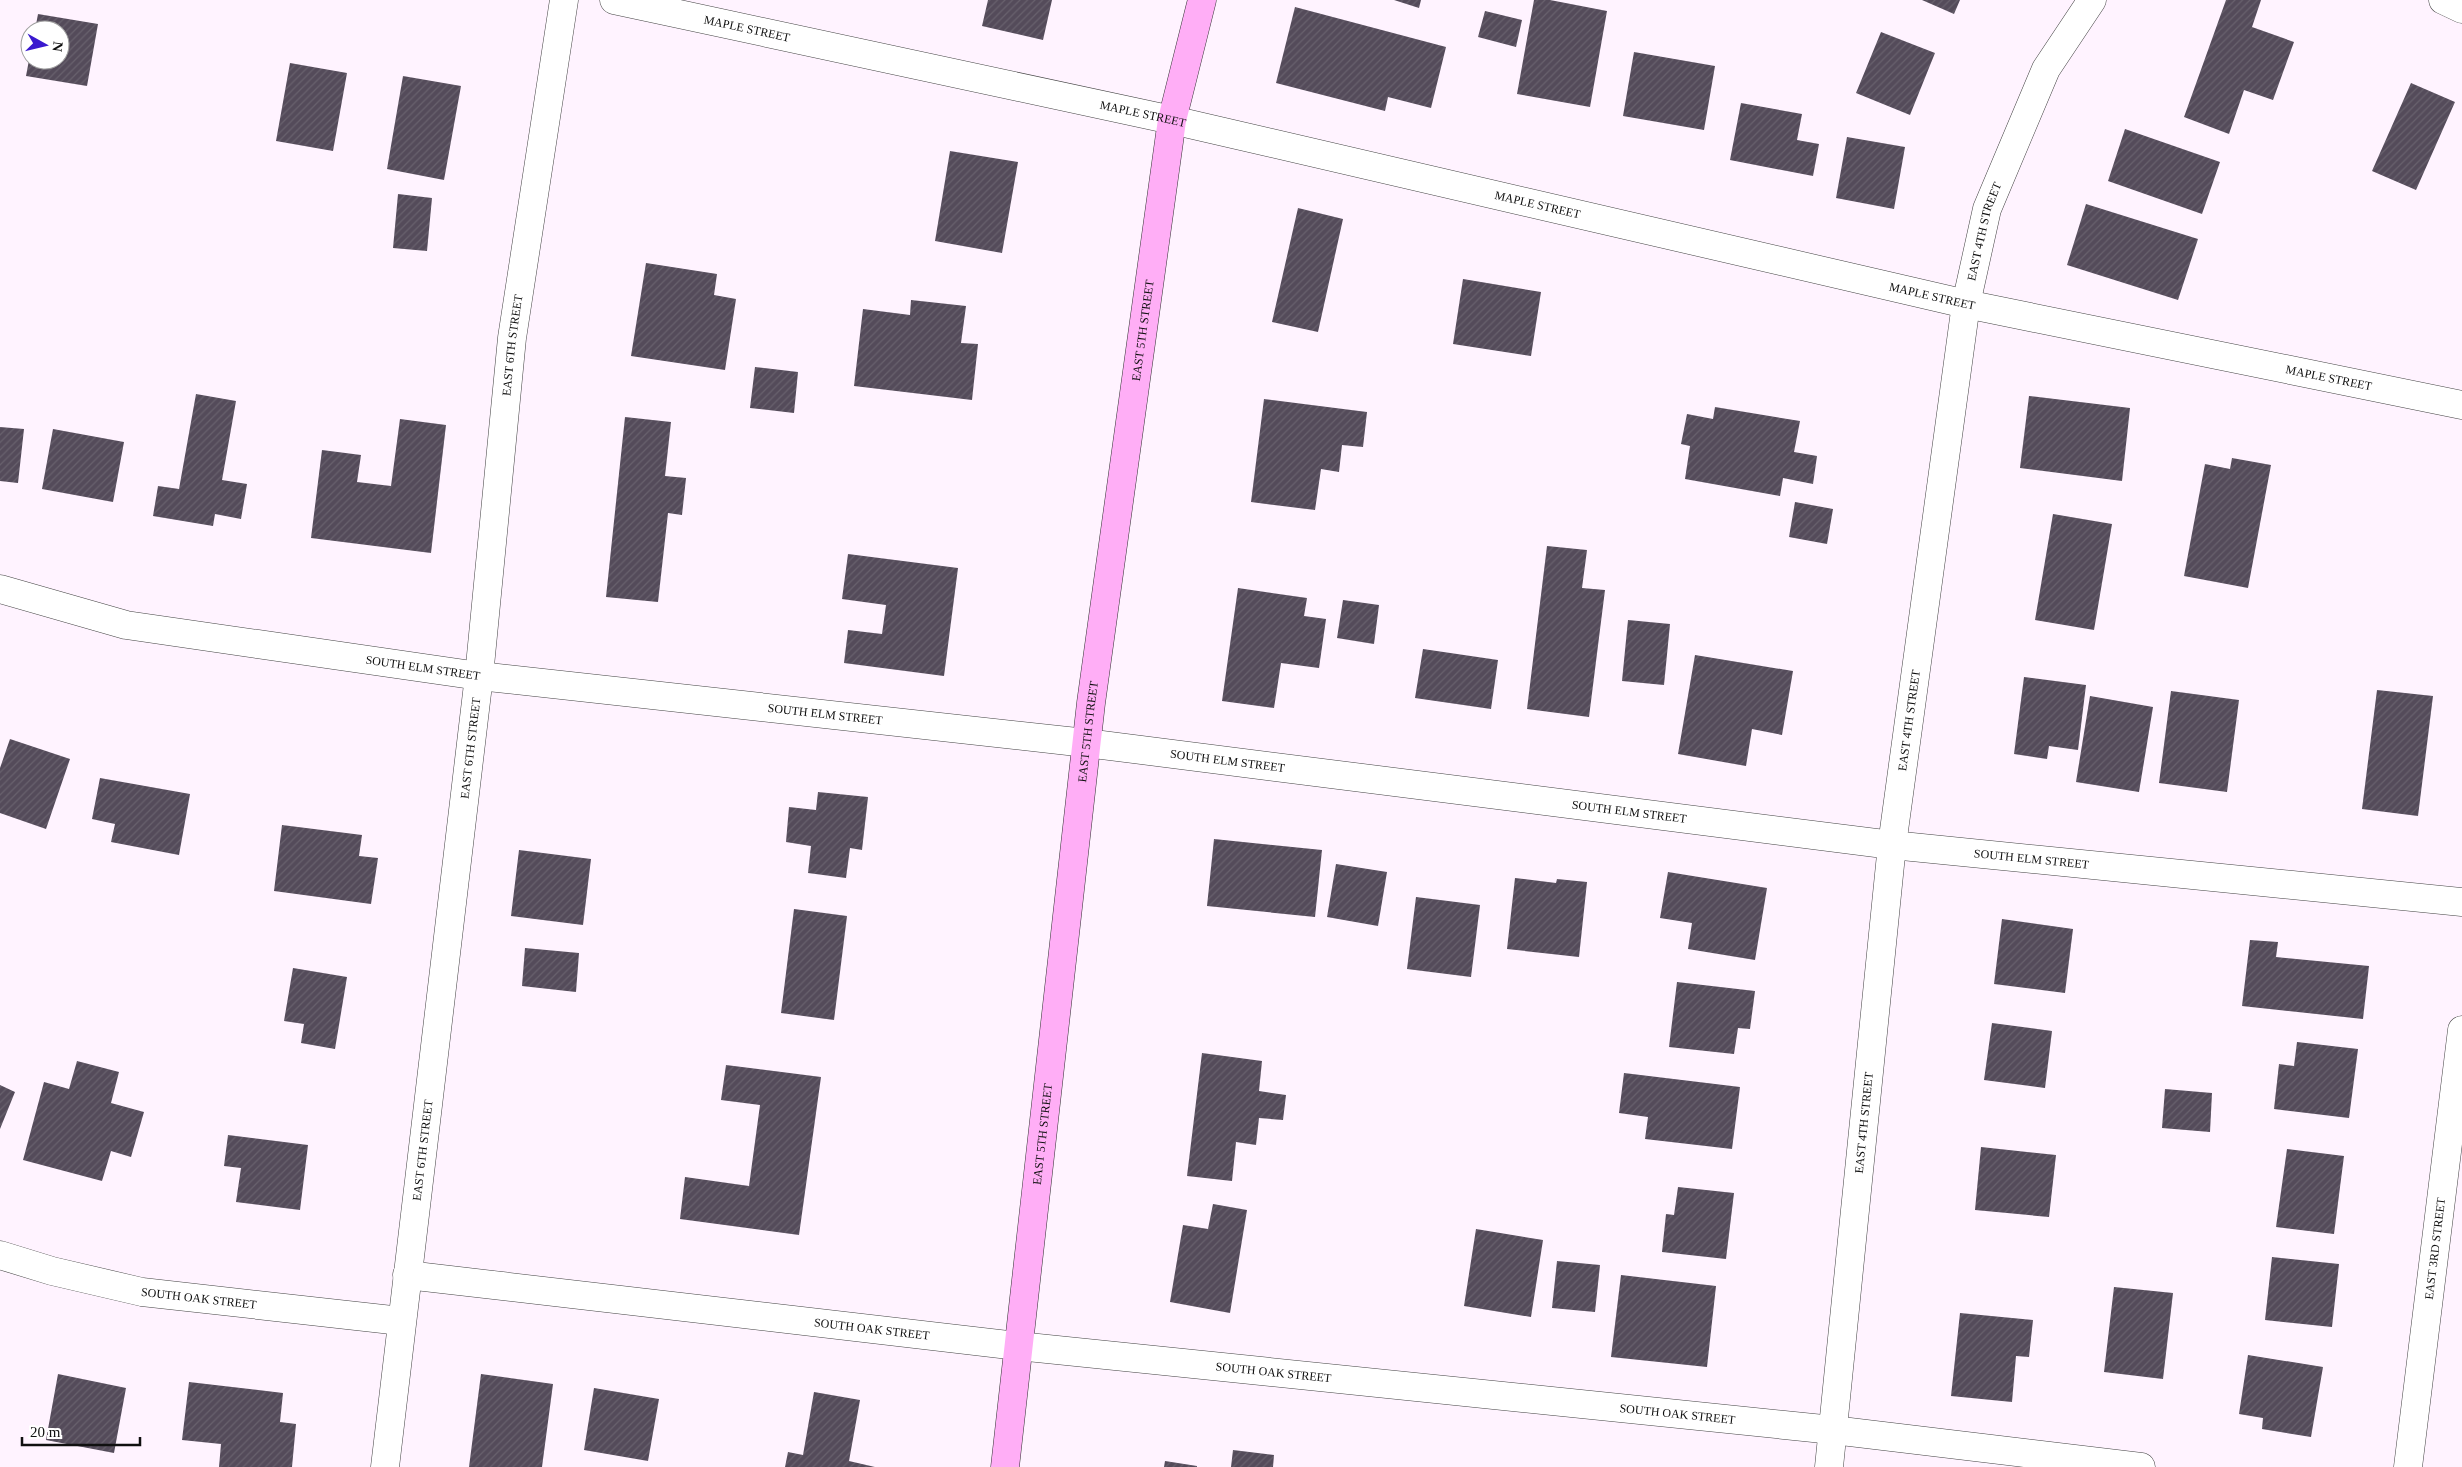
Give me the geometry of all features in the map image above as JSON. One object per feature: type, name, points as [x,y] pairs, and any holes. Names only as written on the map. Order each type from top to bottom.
[{"type":"main road","name":"EAST 5TH STREET","points":[[1005,1467],[1086,743],[1172,120],[1202,0]]},
{"type":"street","name":"EAST 6TH STREET","points":[[386,1467],[401,1321],[479,676],[512,338],[564,0]]},
{"type":"street","name":"MAPLE STREET","points":[[614,0],[1172,120],[1966,304],[2462,405]]},
{"type":"street","name":"EAST 4TH STREET","points":[[1828,1467],[1892,845],[1966,304],[1987,209],[2046,69],[2092,0]]},
{"type":"street","points":[[2443,0],[2462,9]]},
{"type":"street","name":"SOUTH ELM STREET","points":[[0,590],[126,625],[479,676],[1086,743],[1892,845],[2462,902]]},
{"type":"street","name":"EAST 3RD STREET","points":[[2408,1467],[2462,1030]]},
{"type":"street","name":"SOUTH OAK STREET","points":[[0,1255],[52,1271],[142,1292],[401,1321]]},
{"type":"street","name":"SOUTH OAK STREET","points":[[407,1275],[1018,1346],[1833,1430],[2141,1467]]},
{"type":"building","points":[[988,0],[1052,0],[1043,40],[982,26]]},
{"type":"building","points":[[1394,0],[1421,0],[1419,8]]},
{"type":"building","points":[[1534,0],[1550,0],[1607,11],[1590,107],[1517,94]]},
{"type":"building","points":[[1922,0],[1960,0],[1954,14]]},
{"type":"building","points":[[2226,0],[2261,0],[2252,27],[2294,42],[2273,100],[2244,90],[2229,134],[2184,117]]},
{"type":"building","points":[[1295,7],[1446,47],[1431,108],[1388,97],[1385,111],[1276,83]]},
{"type":"building","points":[[1485,11],[1522,20],[1516,47],[1478,37]]},
{"type":"building","points":[[38,14],[98,24],[87,86],[26,76],[27,70],[70,70],[70,20],[37,20]]},
{"type":"building","points":[[1881,32],[1935,53],[1910,115],[1856,93]]},
{"type":"building","points":[[1634,52],[1715,66],[1704,130],[1623,116]]},
{"type":"building","points":[[290,63],[347,73],[333,151],[276,141]]},
{"type":"building","points":[[403,76],[461,86],[444,180],[387,169]]},
{"type":"building","points":[[2411,83],[2455,102],[2416,190],[2372,171]]},
{"type":"building","points":[[1741,103],[1802,114],[1797,140],[1819,144],[1813,176],[1730,160]]},
{"type":"building","points":[[2125,129],[2220,162],[2202,214],[2108,181]]},
{"type":"building","points":[[1847,137],[1905,147],[1894,209],[1836,198]]},
{"type":"building","points":[[950,151],[1018,162],[1002,253],[935,241]]},
{"type":"building","points":[[398,194],[432,198],[427,251],[393,248]]},
{"type":"building","points":[[2086,204],[2198,239],[2178,300],[2067,265]]},
{"type":"building","points":[[1298,208],[1343,219],[1318,332],[1272,322]]},
{"type":"building","points":[[646,263],[717,274],[714,295],[736,299],[725,370],[631,356]]},
{"type":"building","points":[[1463,279],[1541,292],[1531,356],[1453,344]]},
{"type":"building","points":[[911,300],[966,306],[961,343],[978,344],[972,400],[854,386],[863,309],[910,315]]},
{"type":"building","points":[[755,367],[798,372],[794,413],[750,408]]},
{"type":"building","points":[[196,394],[236,401],[222,480],[247,484],[241,519],[215,514],[213,526],[153,516],[158,486],[179,489]]},
{"type":"building","points":[[2029,396],[2130,408],[2122,481],[2020,468]]},
{"type":"building","points":[[1264,399],[1367,412],[1363,447],[1342,445],[1339,472],[1321,469],[1315,510],[1251,502]]},
{"type":"building","points":[[1715,407],[1800,421],[1794,452],[1817,456],[1813,484],[1783,478],[1780,496],[1685,479],[1690,446],[1681,444],[1687,414],[1713,419]]},
{"type":"building","points":[[625,417],[671,422],[665,476],[686,478],[682,515],[668,513],[658,602],[606,597]]},
{"type":"building","points":[[400,419],[446,425],[431,553],[311,538],[322,450],[361,455],[357,482],[391,486]]},
{"type":"building","points":[[0,427],[24,429],[18,483],[0,481]]},
{"type":"building","points":[[53,429],[124,442],[113,502],[42,489]]},
{"type":"building","points":[[2232,458],[2271,465],[2248,588],[2184,576],[2205,464],[2230,469]]},
{"type":"building","points":[[1795,502],[1833,509],[1827,544],[1789,537]]},
{"type":"building","points":[[2053,514],[2112,524],[2094,630],[2035,620]]},
{"type":"building","points":[[1547,546],[1587,550],[1582,588],[1605,590],[1589,717],[1527,709]]},
{"type":"building","points":[[848,554],[958,568],[944,676],[844,663],[848,630],[882,634],[886,605],[842,599]]},
{"type":"building","points":[[1238,588],[1307,598],[1304,616],[1326,619],[1319,668],[1281,663],[1274,708],[1222,701]]},
{"type":"building","points":[[1343,600],[1379,605],[1374,644],[1337,638]]},
{"type":"building","points":[[1628,620],[1670,624],[1664,685],[1622,681]]},
{"type":"building","points":[[1423,649],[1498,660],[1491,709],[1415,698]]},
{"type":"building","points":[[1695,655],[1793,671],[1782,735],[1752,729],[1746,766],[1678,754]]},
{"type":"building","points":[[2024,677],[2086,685],[2078,750],[2049,746],[2047,759],[2014,754]]},
{"type":"building","points":[[2377,690],[2433,696],[2418,816],[2362,809]]},
{"type":"building","points":[[2171,691],[2239,700],[2227,792],[2159,783]]},
{"type":"building","points":[[2090,696],[2153,707],[2139,792],[2076,782]]},
{"type":"building","points":[[10,739],[70,759],[46,829],[0,813],[0,768]]},
{"type":"building","points":[[100,778],[190,794],[179,855],[111,842],[115,824],[92,819]]},
{"type":"building","points":[[818,792],[868,797],[862,850],[850,848],[846,878],[808,873],[811,846],[786,842],[789,807],[816,810]]},
{"type":"building","points":[[282,825],[362,835],[359,856],[378,858],[371,904],[274,891]]},
{"type":"building","points":[[1214,839],[1322,850],[1315,917],[1207,906]]},
{"type":"building","points":[[519,850],[591,859],[583,925],[511,916]]},
{"type":"building","points":[[1336,864],[1387,872],[1378,926],[1327,917]]},
{"type":"building","points":[[1668,872],[1767,888],[1755,960],[1688,949],[1692,923],[1660,918]]},
{"type":"building","points":[[1515,878],[1556,883],[1557,879],[1587,882],[1579,957],[1507,949]]},
{"type":"building","points":[[1416,897],[1480,905],[1471,977],[1407,969]]},
{"type":"building","points":[[794,909],[847,916],[834,1020],[781,1013]]},
{"type":"building","points":[[2002,919],[2073,929],[2065,993],[1994,984]]},
{"type":"building","points":[[2250,940],[2278,942],[2276,957],[2369,966],[2363,1019],[2242,1006]]},
{"type":"building","points":[[525,948],[579,953],[576,992],[522,986]]},
{"type":"building","points":[[293,968],[347,977],[335,1049],[301,1043],[304,1024],[284,1021]]},
{"type":"building","points":[[1677,982],[1755,991],[1750,1029],[1738,1028],[1734,1054],[1669,1047]]},
{"type":"building","points":[[1992,1023],[2052,1031],[2045,1088],[1984,1080]]},
{"type":"building","points":[[2297,1042],[2358,1049],[2349,1118],[2274,1109],[2279,1064],[2294,1066]]},
{"type":"building","points":[[1202,1053],[1262,1061],[1259,1091],[1286,1095],[1283,1120],[1259,1118],[1256,1145],[1236,1142],[1232,1181],[1187,1176]]},
{"type":"building","points":[[77,1061],[119,1072],[111,1103],[144,1112],[131,1157],[111,1151],[102,1181],[23,1160],[44,1082],[69,1089]]},
{"type":"building","points":[[726,1065],[821,1077],[799,1235],[680,1219],[685,1177],[749,1186],[760,1105],[721,1100]]},
{"type":"building","points":[[1624,1073],[1740,1087],[1732,1149],[1645,1139],[1648,1117],[1619,1113]]},
{"type":"building","points":[[0,1085],[15,1092],[0,1129]]},
{"type":"building","points":[[2165,1089],[2212,1093],[2210,1132],[2162,1128]]},
{"type":"building","points":[[228,1135],[308,1145],[300,1210],[236,1202],[241,1168],[224,1166]]},
{"type":"building","points":[[1981,1147],[2056,1155],[2049,1217],[1975,1210]]},
{"type":"building","points":[[2287,1149],[2344,1156],[2334,1234],[2276,1227]]},
{"type":"building","points":[[1678,1187],[1734,1193],[1726,1259],[1662,1252],[1666,1214],[1674,1215]]},
{"type":"building","points":[[1213,1204],[1247,1210],[1230,1313],[1170,1302],[1183,1225],[1208,1229]]},
{"type":"building","points":[[1476,1229],[1543,1240],[1531,1317],[1464,1306]]},
{"type":"building","points":[[2272,1257],[2339,1264],[2332,1327],[2265,1320]]},
{"type":"building","points":[[1557,1261],[1600,1265],[1595,1312],[1552,1308]]},
{"type":"building","points":[[1621,1275],[1716,1286],[1707,1367],[1611,1357]]},
{"type":"building","points":[[2114,1287],[2173,1293],[2163,1379],[2104,1372]]},
{"type":"building","points":[[1960,1313],[2033,1320],[2029,1357],[2016,1356],[2012,1402],[1951,1396]]},
{"type":"building","points":[[2248,1355],[2323,1367],[2311,1437],[2262,1429],[2263,1418],[2239,1414]]},
{"type":"building","points":[[58,1374],[126,1388],[114,1453],[46,1440]]},
{"type":"building","points":[[481,1374],[553,1384],[542,1467],[469,1467]]},
{"type":"building","points":[[189,1382],[283,1393],[280,1422],[296,1424],[292,1467],[219,1467],[221,1444],[182,1440]]},
{"type":"building","points":[[594,1388],[659,1399],[648,1461],[584,1450]]},
{"type":"building","points":[[814,1392],[860,1400],[849,1461],[875,1467],[785,1467],[788,1452],[803,1455]]},
{"type":"building","points":[[1233,1450],[1274,1455],[1273,1467],[1231,1467]]},
{"type":"building","points":[[1165,1461],[1197,1466],[1197,1467],[1164,1467]]}]
